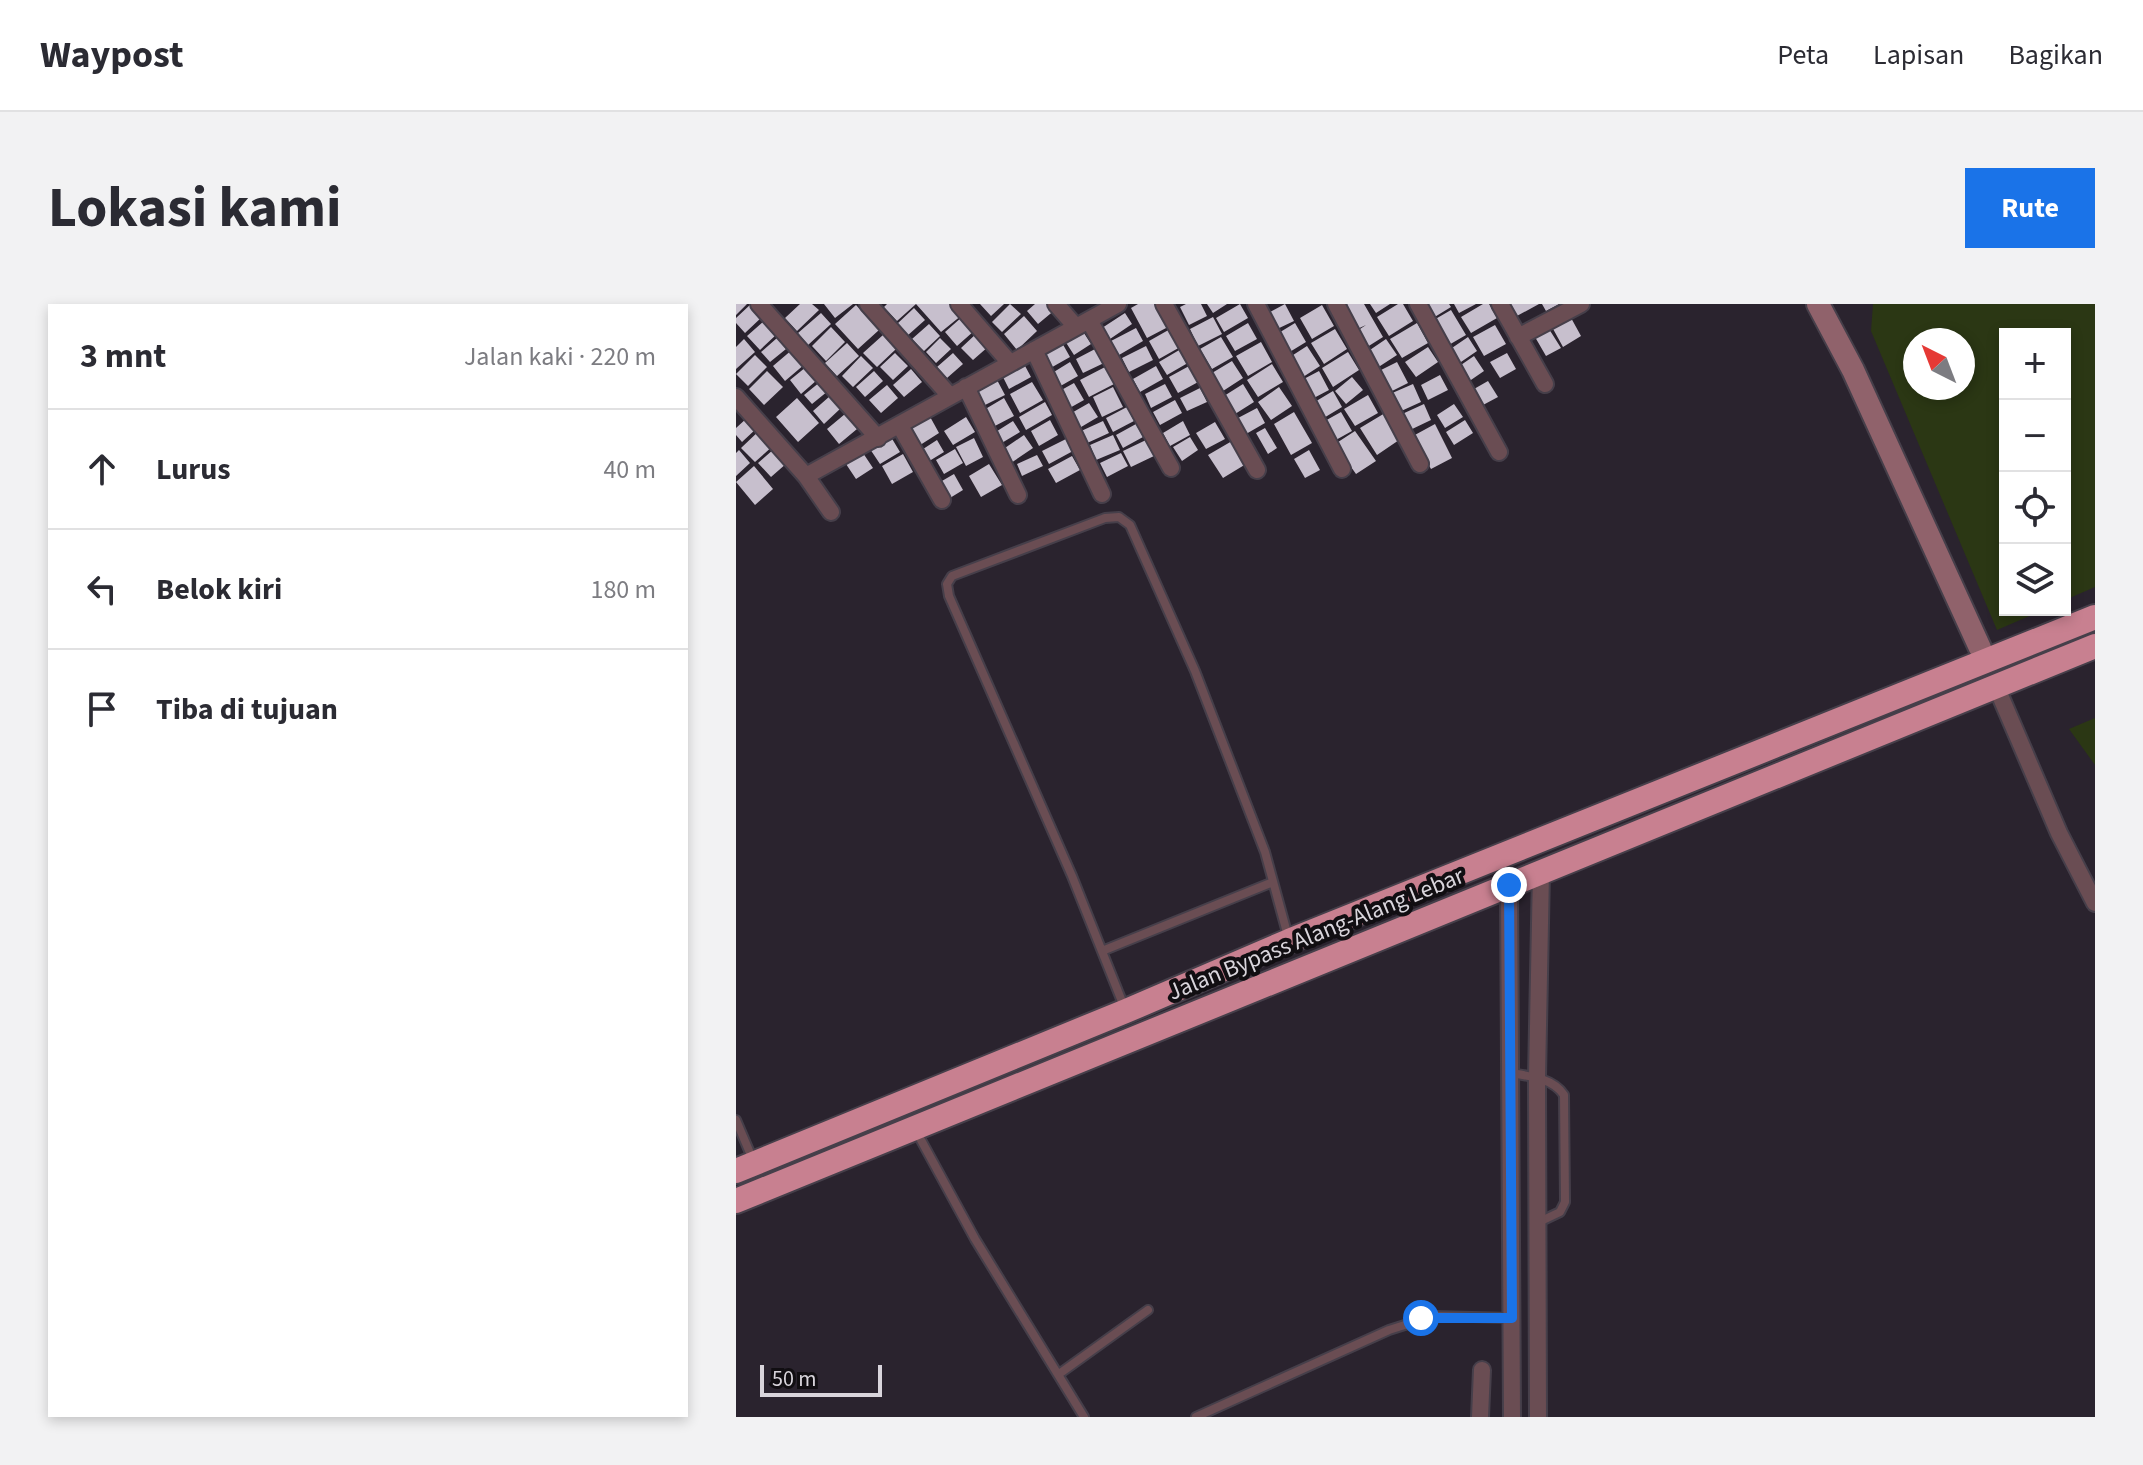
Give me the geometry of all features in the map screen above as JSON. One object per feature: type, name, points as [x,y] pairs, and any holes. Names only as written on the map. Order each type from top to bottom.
[{"type":"highway","name":"Jalan Bypass Alang-Alang Lebar","points":[[745,1167],[1982,654],[2095,617]]},
{"type":"highway","name":"Jalan Bypass Alang-Alang Lebar","points":[[736,1201],[2095,646]]},
{"type":"street","points":[[759,304],[878,438]]},
{"type":"street","points":[[868,304],[950,396]]},
{"type":"street","points":[[959,304],[1010,363]]},
{"type":"street","points":[[1056,304],[1082,324],[1171,468]]},
{"type":"street","points":[[806,476],[1118,304]]},
{"type":"street","points":[[1164,304],[1257,470]]},
{"type":"street","points":[[1256,304],[1342,469]]},
{"type":"street","points":[[1336,304],[1420,464]]},
{"type":"street","points":[[1418,304],[1499,452]]},
{"type":"street","points":[[1500,304],[1545,384]]},
{"type":"street","points":[[1518,337],[1581,304]]},
{"type":"street","points":[[1818,304],[1853,370],[1982,654]]},
{"type":"street","points":[[1034,350],[1102,494]]},
{"type":"street","points":[[966,387],[1018,495]]},
{"type":"street","points":[[736,397],[806,476],[831,512]]},
{"type":"street","points":[[900,426],[942,500]]},
{"type":"street","points":[[1996,686],[2059,833],[2095,903]]},
{"type":"street","points":[[1538,1417],[1537,1077],[1541,872]]},
{"type":"street","points":[[1509,885],[1512,1417]]},
{"type":"street","points":[[1480,1417],[1482,1370]]},
{"type":"lane","points":[[1126,1011],[949,596],[947,584],[952,576],[1105,518],[1125,520],[1130,525],[1195,671],[1265,852],[1289,941]]},
{"type":"lane","points":[[1102,951],[1273,882]]},
{"type":"lane","points":[[1510,1073],[1537,1077],[1558,1088],[1564,1095],[1565,1202],[1560,1212],[1538,1223]]},
{"type":"lane","points":[[736,1120],[745,1167]]},
{"type":"lane","points":[[915,1128],[975,1239],[1084,1417]]},
{"type":"lane","points":[[1059,1374],[1148,1310]]},
{"type":"lane","points":[[1196,1417],[1421,1318],[1512,1318]]},
{"type":"green space","points":[[1873,304],[2095,304],[2095,587],[2071,597],[2071,328],[1999,328],[1999,616],[2029,616],[1997,630],[1871,331]]},
{"type":"green space","points":[[2095,718],[2095,765],[2069,729]]},
{"type":"building","points":[[736,304],[747,304],[736,315]]},
{"type":"building","points":[[751,304],[763,316],[745,333],[736,323],[736,318]]},
{"type":"building","points":[[800,304],[812,304],[819,310],[797,331],[785,318]]},
{"type":"building","points":[[824,304],[853,304],[835,318]]},
{"type":"building","points":[[887,304],[916,304],[897,321],[884,307]]},
{"type":"building","points":[[916,304],[953,304],[962,315],[941,332]]},
{"type":"building","points":[[980,304],[1004,304],[991,316]]},
{"type":"building","points":[[1010,304],[1021,314],[1002,332],[992,322]]},
{"type":"building","points":[[1035,304],[1052,304],[1056,309],[1038,324],[1027,311]]},
{"type":"building","points":[[1138,304],[1155,304],[1168,327],[1147,338],[1131,308]]},
{"type":"building","points":[[1201,304],[1207,316],[1189,325],[1180,307]]},
{"type":"building","points":[[1207,304],[1227,304],[1213,313]]},
{"type":"building","points":[[1240,304],[1248,318],[1224,332],[1216,318]]},
{"type":"building","points":[[1285,304],[1294,321],[1275,330],[1266,314]]},
{"type":"building","points":[[1364,304],[1383,337],[1364,349],[1354,333],[1366,325],[1355,330],[1342,307]]},
{"type":"building","points":[[1370,304],[1390,304],[1376,313]]},
{"type":"building","points":[[1403,304],[1413,321],[1389,336],[1377,317]]},
{"type":"building","points":[[1424,304],[1449,304],[1451,307],[1433,318]]},
{"type":"building","points":[[1454,304],[1476,304],[1459,313]]},
{"type":"building","points":[[1483,304],[1489,304],[1497,318],[1471,333],[1461,317]]},
{"type":"building","points":[[1508,304],[1539,304],[1515,317]]},
{"type":"building","points":[[1542,304],[1559,304],[1546,311]]},
{"type":"building","points":[[856,305],[879,330],[858,349],[835,324]]},
{"type":"building","points":[[1322,305],[1334,326],[1312,339],[1300,318]]},
{"type":"building","points":[[914,308],[925,320],[907,336],[897,324]]},
{"type":"building","points":[[1451,310],[1466,335],[1447,346],[1432,321]]},
{"type":"building","points":[[821,313],[831,324],[808,345],[798,333]]},
{"type":"building","points":[[1125,313],[1132,324],[1110,339],[1102,328]]},
{"type":"building","points":[[1024,316],[1037,331],[1017,350],[1004,334]]},
{"type":"building","points":[[1570,316],[1581,336],[1563,347],[1552,327]]},
{"type":"building","points":[[962,317],[974,331],[957,346],[945,332]]},
{"type":"building","points":[[1213,317],[1222,334],[1198,346],[1190,329]]},
{"type":"building","points":[[765,320],[777,334],[760,350],[747,336]]},
{"type":"building","points":[[1248,323],[1257,339],[1235,351],[1226,336]]},
{"type":"building","points":[[1295,323],[1306,342],[1288,353],[1277,334]]},
{"type":"building","points":[[1417,323],[1428,343],[1402,358],[1390,339]]},
{"type":"building","points":[[929,324],[940,336],[924,351],[912,339]]},
{"type":"building","points":[[1495,325],[1506,344],[1484,356],[1473,337]]},
{"type":"building","points":[[831,327],[845,342],[826,361],[812,346]]},
{"type":"building","points":[[1136,328],[1143,341],[1119,355],[1111,341]]},
{"type":"building","points":[[1172,328],[1182,346],[1159,359],[1149,341]]},
{"type":"building","points":[[1335,329],[1347,349],[1324,364],[1311,343]]},
{"type":"building","points":[[1549,329],[1561,348],[1546,356],[1535,337]]},
{"type":"building","points":[[1082,330],[1091,344],[1074,355],[1065,341]]},
{"type":"building","points":[[977,333],[989,346],[973,360],[961,348]]},
{"type":"building","points":[[883,335],[896,349],[877,367],[863,353]]},
{"type":"building","points":[[1221,337],[1233,357],[1212,369],[1200,349]]},
{"type":"building","points":[[1468,337],[1477,351],[1458,364],[1449,350]]},
{"type":"building","points":[[777,338],[786,349],[770,362],[761,352]]},
{"type":"building","points":[[940,338],[951,349],[936,363],[926,352]]},
{"type":"building","points":[[744,339],[755,352],[736,369],[736,347]]},
{"type":"building","points":[[1386,339],[1397,355],[1377,368],[1367,352]]},
{"type":"building","points":[[1061,341],[1070,357],[1047,370],[1038,354]]},
{"type":"building","points":[[1261,342],[1272,362],[1248,376],[1236,356]]},
{"type":"building","points":[[847,343],[859,356],[837,376],[825,363]]},
{"type":"building","points":[[1146,346],[1153,360],[1129,372],[1122,358]]},
{"type":"building","points":[[1186,346],[1193,360],[1167,375],[1159,362]]},
{"type":"building","points":[[1307,346],[1320,366],[1303,377],[1290,357]]},
{"type":"building","points":[[1428,347],[1438,362],[1416,377],[1405,362]]},
{"type":"building","points":[[1097,348],[1104,363],[1083,373],[1076,359]]},
{"type":"building","points":[[793,349],[805,364],[785,381],[773,366]]},
{"type":"building","points":[[1348,352],[1359,370],[1333,387],[1322,368]]},
{"type":"building","points":[[895,353],[908,366],[893,380],[880,367]]},
{"type":"building","points":[[953,353],[963,364],[947,378],[937,367]]},
{"type":"building","points":[[1507,353],[1516,369],[1500,378],[1490,362]]},
{"type":"building","points":[[755,355],[767,367],[748,386],[736,374]]},
{"type":"building","points":[[861,356],[873,368],[853,387],[842,376]]},
{"type":"building","points":[[1474,356],[1484,371],[1468,382],[1458,367]]},
{"type":"building","points":[[1232,361],[1243,378],[1223,391],[1212,373]]},
{"type":"building","points":[[1070,362],[1078,376],[1057,388],[1049,375]]},
{"type":"building","points":[[1397,362],[1408,383],[1390,392],[1379,371]]},
{"type":"building","points":[[1024,364],[1031,377],[1009,389],[1002,375]]},
{"type":"building","points":[[1272,364],[1283,382],[1258,397],[1247,380]]},
{"type":"building","points":[[1191,365],[1200,381],[1178,393],[1169,377]]},
{"type":"building","points":[[1107,366],[1116,383],[1089,397],[1080,380]]},
{"type":"building","points":[[1156,366],[1163,379],[1140,392],[1133,379]]},
{"type":"building","points":[[806,367],[817,380],[801,394],[790,380]]},
{"type":"building","points":[[911,369],[922,382],[904,397],[893,385]]},
{"type":"building","points":[[767,371],[783,387],[764,405],[749,389]]},
{"type":"building","points":[[874,371],[883,381],[865,397],[856,387]]},
{"type":"building","points":[[1319,371],[1329,390],[1310,400],[1300,381]]},
{"type":"building","points":[[1440,375],[1448,390],[1428,400],[1421,385]]},
{"type":"building","points":[[1352,377],[1363,390],[1346,404],[1335,391]]},
{"type":"building","points":[[996,378],[1005,395],[981,407],[973,390]]},
{"type":"building","points":[[1488,381],[1498,397],[1483,405],[1474,389]]},
{"type":"building","points":[[820,382],[828,391],[812,404],[804,395]]},
{"type":"building","points":[[1032,382],[1043,400],[1020,413],[1010,394]]},
{"type":"building","points":[[1074,383],[1084,400],[1066,410],[1056,393]]},
{"type":"building","points":[[1165,384],[1172,397],[1151,408],[1145,394]]},
{"type":"building","points":[[1243,384],[1254,402],[1235,414],[1224,396]]},
{"type":"building","points":[[1413,384],[1421,402],[1399,412],[1390,394]]},
{"type":"building","points":[[887,385],[898,398],[881,413],[869,400]]},
{"type":"building","points":[[1113,387],[1123,407],[1102,417],[1093,397]]},
{"type":"building","points":[[1279,387],[1292,406],[1271,420],[1258,402]]},
{"type":"building","points":[[1200,388],[1207,402],[1187,411],[1180,398]]},
{"type":"building","points":[[1333,391],[1342,407],[1322,419],[1313,403]]},
{"type":"building","points":[[1368,395],[1378,413],[1355,426],[1344,409]]},
{"type":"building","points":[[830,396],[841,408],[824,424],[813,411]]},
{"type":"building","points":[[797,398],[819,423],[798,442],[776,417]]},
{"type":"building","points":[[1004,398],[1014,416],[991,428],[982,411]]},
{"type":"building","points":[[1175,400],[1182,413],[1160,425],[1153,412]]},
{"type":"building","points":[[1045,402],[1052,415],[1026,430],[1019,417]]},
{"type":"building","points":[[1089,403],[1098,417],[1076,430],[1068,415]]},
{"type":"building","points":[[1424,404],[1431,420],[1408,431],[1400,415]]},
{"type":"building","points":[[1454,404],[1463,417],[1445,428],[1437,415]]},
{"type":"building","points":[[1127,407],[1134,421],[1113,432],[1106,418]]},
{"type":"building","points":[[1257,408],[1265,423],[1246,434],[1238,418]]},
{"type":"building","points":[[1294,412],[1312,443],[1291,455],[1274,424]]},
{"type":"building","points":[[1341,412],[1352,431],[1334,441],[1323,422]]},
{"type":"building","points":[[928,413],[939,433],[917,447],[905,427]]},
{"type":"building","points":[[1385,413],[1402,438],[1377,455],[1360,428]]},
{"type":"building","points":[[845,414],[857,429],[839,444],[827,429]]},
{"type":"building","points":[[966,417],[975,432],[953,445],[944,431]]},
{"type":"building","points":[[747,418],[757,428],[742,442],[736,435],[736,428]]},
{"type":"building","points":[[1050,420],[1058,435],[1039,446],[1031,431]]},
{"type":"building","points":[[1465,420],[1473,433],[1454,445],[1446,432]]},
{"type":"building","points":[[1013,421],[1020,432],[1000,444],[994,433]]},
{"type":"building","points":[[1103,421],[1109,433],[1085,444],[1079,432]]},
{"type":"building","points":[[1183,421],[1190,435],[1170,446],[1163,433]]},
{"type":"building","points":[[1215,422],[1225,439],[1206,449],[1196,433]]},
{"type":"building","points":[[1136,424],[1143,437],[1123,448],[1116,435]]},
{"type":"building","points":[[1435,424],[1452,458],[1431,469],[1413,436]]},
{"type":"building","points":[[1265,428],[1277,448],[1268,454],[1256,433]]},
{"type":"building","points":[[761,429],[775,444],[755,462],[741,448]]},
{"type":"building","points":[[1355,431],[1376,461],[1356,474],[1335,444]]},
{"type":"building","points":[[1024,435],[1033,448],[1011,463],[1002,450]]},
{"type":"building","points":[[1113,435],[1120,450],[1096,460],[1090,445]]},
{"type":"building","points":[[891,437],[900,452],[880,464],[870,449]]},
{"type":"building","points":[[1190,437],[1198,450],[1182,461],[1173,447]]},
{"type":"building","points":[[974,438],[983,457],[966,466],[956,447]]},
{"type":"building","points":[[1066,439],[1073,451],[1049,464],[1042,451]]},
{"type":"building","points":[[937,440],[944,452],[926,463],[920,451]]},
{"type":"building","points":[[1146,440],[1154,456],[1131,467],[1123,451]]},
{"type":"building","points":[[1232,441],[1246,464],[1223,478],[1208,455]]},
{"type":"building","points":[[774,449],[787,463],[771,477],[758,463]]},
{"type":"building","points":[[955,449],[963,463],[944,474],[936,460]]},
{"type":"building","points":[[739,450],[750,463],[736,476],[736,453]]},
{"type":"building","points":[[1309,450],[1320,470],[1305,478],[1294,459]]},
{"type":"building","points":[[863,453],[873,468],[856,479],[846,464]]},
{"type":"building","points":[[1121,453],[1128,466],[1107,477],[1100,463]]},
{"type":"building","points":[[903,454],[913,472],[892,484],[882,466]]},
{"type":"building","points":[[1037,455],[1043,466],[1022,476],[1017,464]]},
{"type":"building","points":[[1072,456],[1080,470],[1056,483],[1048,469]]},
{"type":"building","points":[[989,464],[1002,485],[981,497],[969,476]]},
{"type":"building","points":[[754,466],[773,489],[755,505],[736,482]]},
{"type":"building","points":[[954,474],[963,490],[945,501],[935,485]]},
{"type":"route","points":[[1421,1318],[1512,1318],[1509,885]]}]
